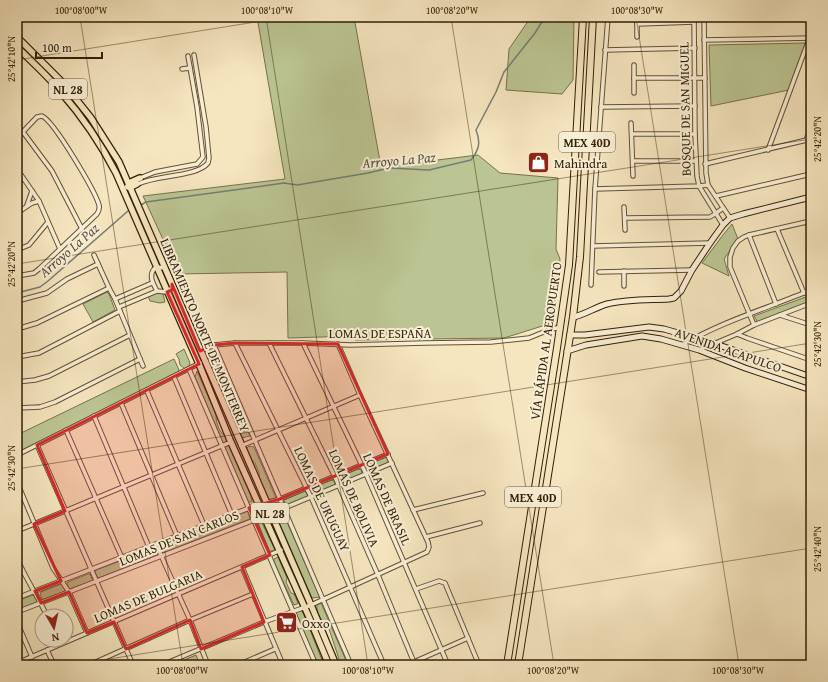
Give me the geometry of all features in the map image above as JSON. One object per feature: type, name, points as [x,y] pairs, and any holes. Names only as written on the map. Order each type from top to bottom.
[{"type":"highway","name":"VÍA RÁPIDA AL AEROPUERTO","points":[[507,665],[566,291],[572,236],[583,17]]},
{"type":"highway","name":"MEX 40D","points":[[518,665],[573,317],[581,242],[593,17]]},
{"type":"main road","name":"LIBRAMIENTO NORTE DE MONTERREY","points":[[18,37],[64,84],[86,112],[105,138],[124,173],[336,665]]},
{"type":"main road","points":[[17,47],[60,90],[76,109],[112,164],[263,516],[329,665]]},
{"type":"main road","points":[[112,164],[117,167],[125,184],[129,186]]},
{"type":"main road","points":[[124,173],[138,182]]},
{"type":"main road","points":[[129,186],[138,182]]},
{"type":"main road","points":[[134,196],[134,190],[138,182]]},
{"type":"main road","points":[[129,186],[128,190],[132,199],[131,207]]},
{"type":"street","points":[[591,285],[595,188],[608,17]]},
{"type":"street","points":[[637,17],[637,36]]},
{"type":"street","name":"BOSQUE DE SAN MIGUEL","points":[[694,17],[695,161],[699,186],[723,225]]},
{"type":"street","name":"BOSQUE DE SAN MIGUEL","points":[[704,17],[705,164],[708,184],[730,218]]},
{"type":"street","points":[[637,24],[694,22]]},
{"type":"street","points":[[704,40],[811,36],[768,150]]},
{"type":"street","points":[[605,50],[695,48]]},
{"type":"street","points":[[138,182],[200,170],[208,164],[209,154],[204,113],[194,55]]},
{"type":"street","points":[[138,182],[155,172],[194,164],[200,161],[203,157],[197,107],[188,56]]},
{"type":"street","points":[[634,65],[634,93]]},
{"type":"street","points":[[182,69],[190,68]]},
{"type":"street","points":[[634,78],[705,78]]},
{"type":"street","points":[[601,106],[695,106]]},
{"type":"street","points":[[17,138],[40,116],[46,118],[62,140],[85,177],[99,204],[99,211],[39,269],[34,273],[17,276]]},
{"type":"street","points":[[631,123],[633,176]]},
{"type":"street","points":[[806,140],[811,128]]},
{"type":"street","points":[[23,132],[52,171],[82,229]]},
{"type":"street","points":[[632,134],[695,134]]},
{"type":"street","points":[[705,164],[811,139]]},
{"type":"street","points":[[633,161],[695,161]]},
{"type":"street","points":[[18,172],[39,201],[60,249]]},
{"type":"street","points":[[716,196],[811,174]]},
{"type":"street","points":[[595,188],[699,186],[708,184]]},
{"type":"street","points":[[27,205],[32,191]]},
{"type":"street","points":[[573,317],[580,316],[590,310],[608,304],[630,300],[674,298],[681,292],[692,270],[723,225],[730,218],[811,197]]},
{"type":"street","points":[[17,213],[27,205],[39,201]]},
{"type":"street","points":[[624,207],[625,230]]},
{"type":"street","points":[[625,218],[710,217],[723,208]]},
{"type":"street","points":[[17,250],[29,245],[48,222]]},
{"type":"street","points":[[754,324],[729,262],[738,241],[749,235],[809,222],[811,231]]},
{"type":"street","points":[[777,229],[804,293]]},
{"type":"street","points":[[749,235],[776,304]]},
{"type":"street","points":[[593,246],[710,243]]},
{"type":"street","points":[[94,255],[109,288],[116,299],[143,366]]},
{"type":"street","points":[[17,301],[47,293],[67,279],[98,264]]},
{"type":"street","points":[[156,290],[152,283],[151,273],[157,267],[165,268]]},
{"type":"street","points":[[599,272],[692,270]]},
{"type":"street","points":[[624,271],[624,286]]},
{"type":"street","points":[[116,299],[152,283]]},
{"type":"street","points":[[119,307],[156,290],[167,292],[172,288],[172,284]]},
{"type":"street","points":[[17,329],[37,323],[109,288]]},
{"type":"street","points":[[143,288],[146,294]]},
{"type":"street","points":[[682,345],[749,314],[811,290]]},
{"type":"street","points":[[699,350],[737,334],[754,324],[811,303]]},
{"type":"street","points":[[17,356],[39,353],[120,311]]},
{"type":"street","points":[[780,315],[811,325]]},
{"type":"street","name":"AVENIDA ACAPULCO","points":[[570,335],[585,336],[649,327],[664,329],[713,343],[811,377]]},
{"type":"street","name":"LOMAS DE ESPAÑA","points":[[200,351],[214,345],[235,343],[350,345],[491,342],[529,338],[551,329],[560,329]]},
{"type":"street","points":[[737,334],[811,360]]},
{"type":"street","points":[[17,382],[35,380],[49,376],[130,335]]},
{"type":"street","points":[[585,336],[586,345]]},
{"type":"street","name":"AVENIDA ACAPULCO","points":[[567,351],[586,345],[642,336],[662,339],[699,350],[745,368],[811,390]]},
{"type":"street","name":"LOMAS DE URUGUAY","points":[[235,343],[312,497],[384,665]]},
{"type":"street","name":"LOMAS DE BOLIVIA","points":[[269,343],[335,477],[415,663]]},
{"type":"street","name":"LOMAS DE BRASIL","points":[[302,343],[362,465],[448,665]]},
{"type":"street","points":[[162,665],[293,610],[311,605],[323,598],[351,587],[427,552],[429,545],[426,537],[338,344]]},
{"type":"street","points":[[214,345],[351,665]]},
{"type":"street","points":[[17,408],[40,407],[55,402],[140,359]]},
{"type":"street","points":[[17,455],[205,361]]},
{"type":"street","points":[[189,369],[270,554],[316,665]]},
{"type":"street","points":[[174,377],[232,515]]},
{"type":"street","points":[[147,390],[204,525]]},
{"type":"street","points":[[241,446],[360,395]]},
{"type":"street","points":[[121,403],[177,536]]},
{"type":"street","points":[[94,416],[149,547]]},
{"type":"street","points":[[66,430],[122,558]]},
{"type":"street","points":[[17,531],[178,463],[232,442]]},
{"type":"street","points":[[37,445],[90,570],[133,665]]},
{"type":"street","name":"LOMAS DE SAN CARLOS","points":[[17,598],[249,508],[280,499],[388,454]]},
{"type":"street","name":"LOMAS DE SAN CARLOS","points":[[17,612],[270,514],[392,463]]},
{"type":"street","points":[[17,482],[53,568],[69,592],[87,633]]},
{"type":"street","points":[[413,510],[483,494]]},
{"type":"street","points":[[426,537],[480,523]]},
{"type":"street","points":[[156,544],[190,620],[208,665]]},
{"type":"street","name":"LOMAS DE BULGARIA","points":[[74,639],[286,548]]},
{"type":"street","points":[[17,558],[43,608]]},
{"type":"street","points":[[242,567],[275,649],[283,665]]},
{"type":"street","points":[[416,589],[439,581],[445,583],[479,665]]},
{"type":"street","points":[[89,665],[253,594]]},
{"type":"street","points":[[17,622],[32,657]]},
{"type":"street","points":[[407,665],[415,663],[468,638]]},
{"type":"street","name":"LOMAS DE BULGARIA","points":[[17,662],[52,648]]},
{"type":"street","points":[[238,665],[275,649]]},
{"type":"street","points":[[47,650],[54,665]]},
{"type":"highlighted area","points":[[172,284],[200,351],[214,345],[235,343],[338,344],[388,454],[280,499],[249,508],[270,555],[242,567],[264,622],[201,649],[190,620],[126,649],[114,622],[87,633],[69,592],[41,603],[35,591],[61,581],[34,524],[65,511],[37,445],[199,364],[167,292],[172,290]]},
{"type":"green space","points":[[257,17],[354,17],[381,167],[478,155],[500,173],[558,178],[556,249],[560,259],[552,323],[504,338],[355,340],[353,336],[288,338],[287,272],[179,274],[143,196],[285,179]]},
{"type":"green space","points":[[531,17],[574,17],[573,80],[562,94],[506,90],[509,49]]},
{"type":"green space","points":[[806,43],[789,90],[711,106],[709,45]]},
{"type":"green space","points":[[732,224],[738,239],[724,259],[729,276],[702,263]]},
{"type":"green space","points":[[107,292],[115,310],[93,322],[83,304]]},
{"type":"green space","points":[[156,292],[163,294],[165,302],[160,303],[150,301],[148,296]]},
{"type":"green space","points":[[811,295],[811,302],[758,323],[754,316]]},
{"type":"green space","points":[[184,349],[190,363],[185,369],[180,365],[176,354]]},
{"type":"green space","points":[[212,349],[250,436],[241,438],[206,356],[208,351]]},
{"type":"green space","points":[[174,359],[179,370],[177,373],[17,453],[17,435]]},
{"type":"green space","points":[[197,371],[216,415],[218,427],[225,436],[251,496],[252,502],[248,502],[195,377]]},
{"type":"green space","points":[[249,446],[254,447],[276,498],[268,500],[255,463],[250,458],[246,449]]},
{"type":"green space","points":[[387,457],[389,462],[388,464],[370,472],[367,471],[365,467],[366,465]]},
{"type":"green space","points":[[358,469],[361,470],[361,476],[342,484],[340,483],[338,479],[339,477]]},
{"type":"green space","points":[[331,480],[334,481],[334,487],[314,495],[313,494],[311,488]]},
{"type":"green space","points":[[305,491],[308,496],[307,497],[287,506],[285,505],[284,500]]},
{"type":"green space","points":[[248,511],[250,519],[163,553],[160,546]]},
{"type":"green space","points":[[283,513],[320,597],[312,598],[277,518]]},
{"type":"green space","points":[[258,523],[262,523],[275,550],[274,551],[269,551]]},
{"type":"green space","points":[[155,548],[158,555],[99,578],[97,577],[95,572],[96,570]]},
{"type":"green space","points":[[278,557],[287,578],[286,582],[291,593],[294,594],[298,603],[297,604],[294,605],[274,562],[274,559]]},
{"type":"green space","points":[[90,574],[93,581],[69,589],[67,584],[68,582]]},
{"type":"green space","points":[[61,584],[65,590],[64,592],[42,599],[40,594],[41,592]]},
{"type":"green space","points":[[33,595],[36,596],[37,602],[17,610],[17,601]]},
{"type":"green space","points":[[321,603],[348,665],[341,665],[329,629],[319,615],[317,605]]},
{"type":"green space","points":[[302,611],[304,615],[324,665],[318,665],[296,613]]},
{"type":"green space","points":[[196,655],[200,665],[172,665]]},
{"type":"waterway","name":"Arroyo La Paz","points":[[141,205],[146,202],[284,183],[297,185],[389,168],[429,170],[471,160],[476,153],[479,142],[476,130],[496,92],[504,72],[535,33],[545,17]]},
{"type":"waterway","name":"Arroyo La Paz","points":[[17,293],[40,287],[128,211]]},
{"type":"place","name":"Mahindra","points":[[538,163]]},
{"type":"place","name":"Oxxo","points":[[287,623]]}]
